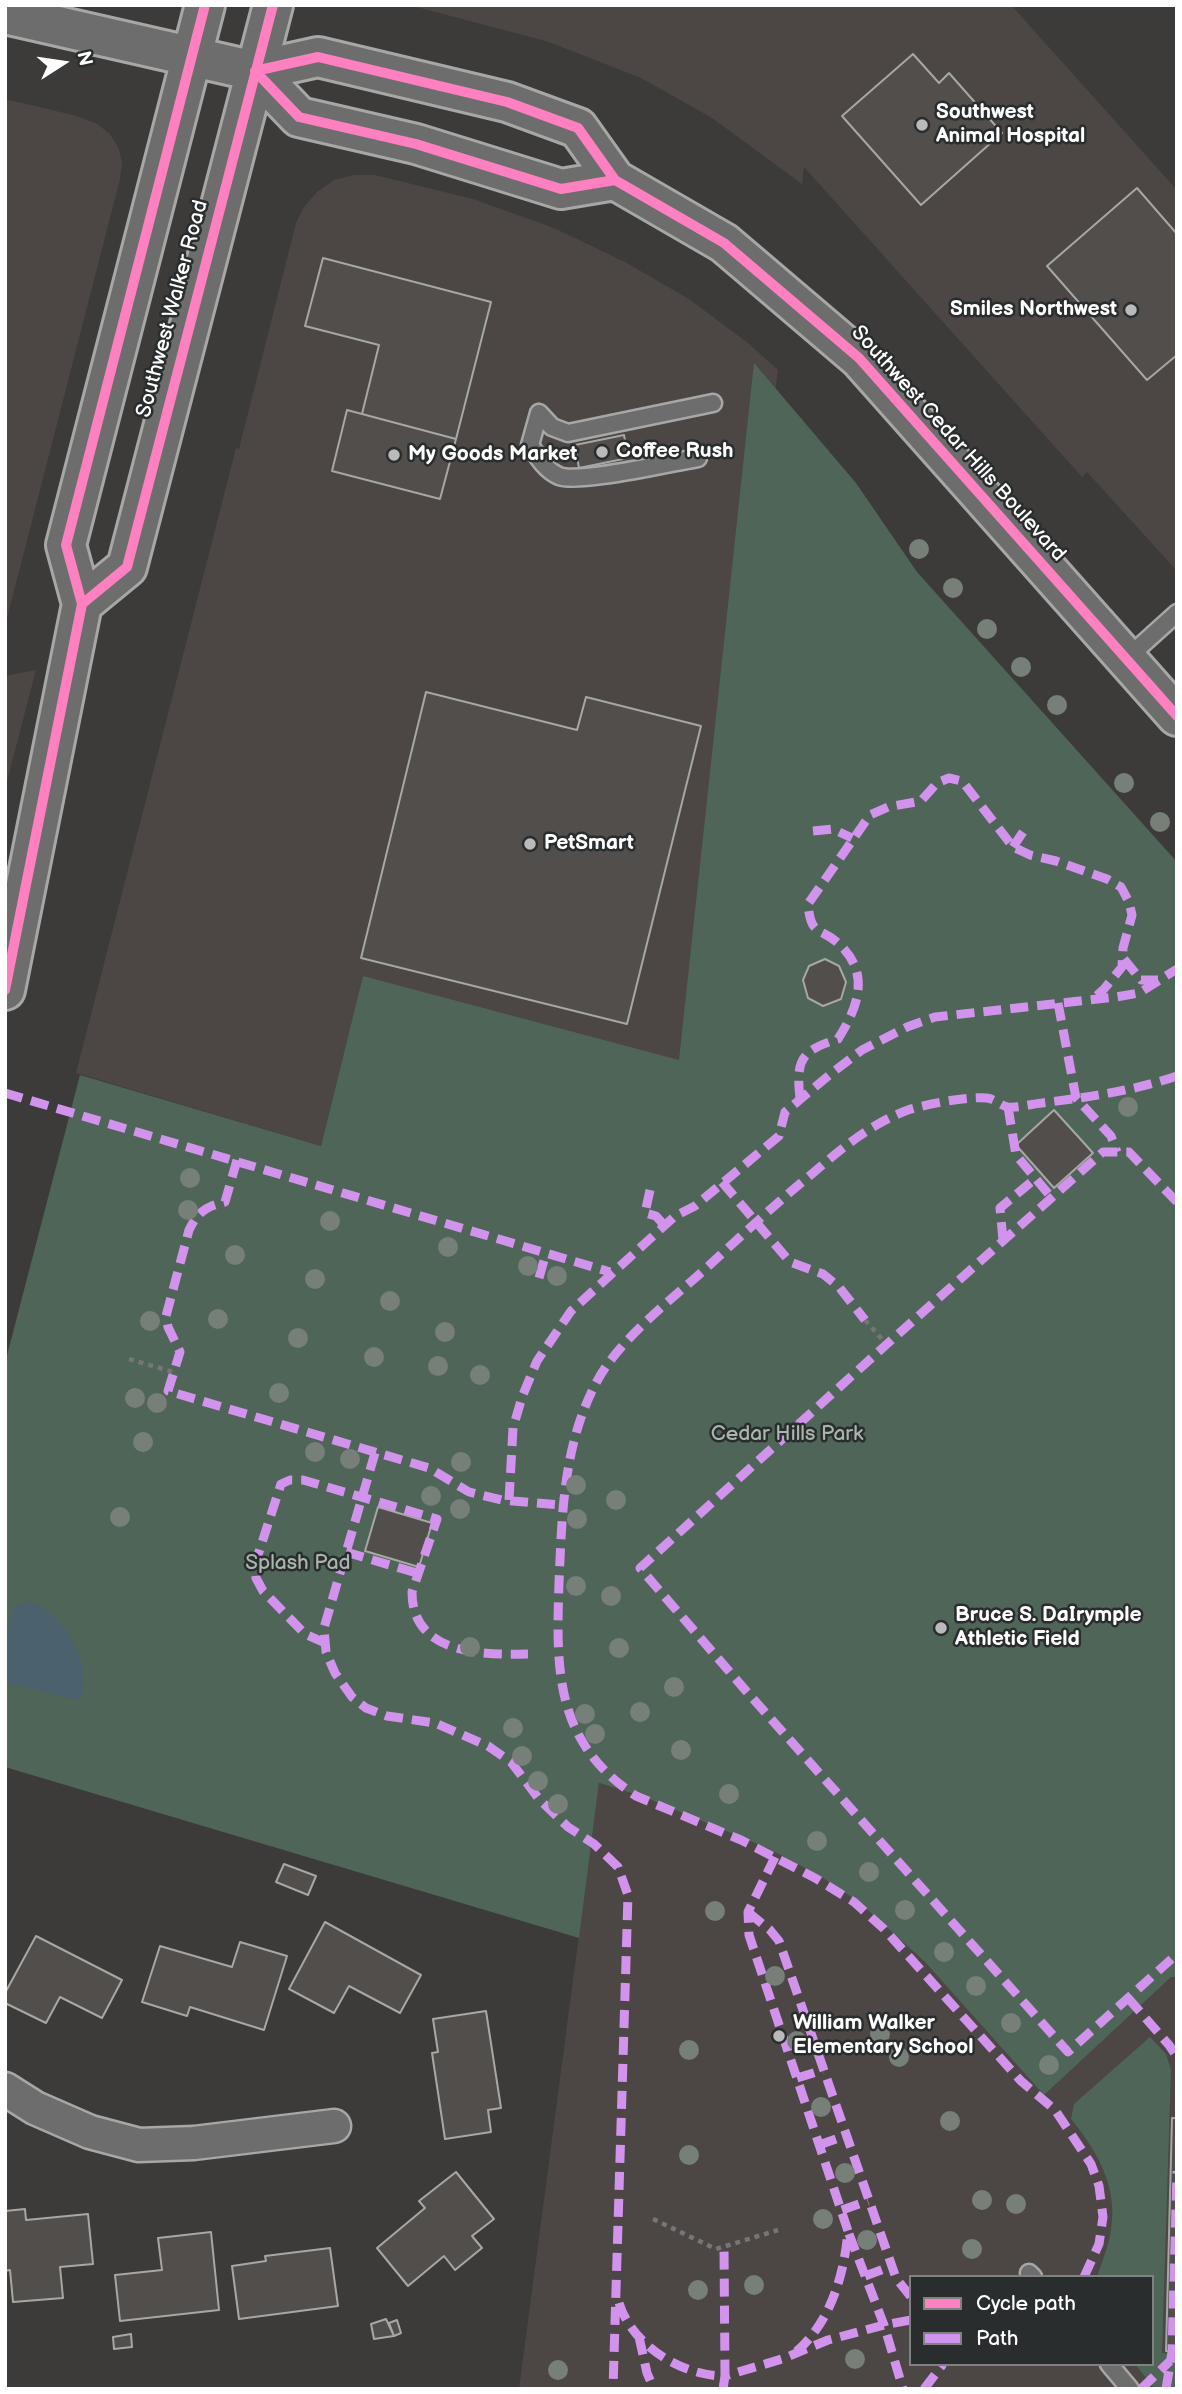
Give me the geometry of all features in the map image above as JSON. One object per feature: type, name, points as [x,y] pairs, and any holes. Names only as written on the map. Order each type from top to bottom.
[{"type":"main road","name":"Southwest Walker Road","points":[[5,990],[82,604],[66,545],[205,5]]},
{"type":"main road","name":"Southwest Walker Road","points":[[82,604],[127,567],[273,5]]},
{"type":"main road","name":"Southwest Cedar Hills Boulevard","points":[[5,14],[255,71],[318,57],[508,102],[578,128],[615,180],[724,243],[859,358],[1177,716]]},
{"type":"main road","points":[[255,71],[299,117],[416,144],[561,189],[615,180]]},
{"type":"street","points":[[5,2089],[35,2108],[90,2132],[139,2145],[194,2143],[334,2126]]},
{"type":"lane","points":[[698,458],[582,478],[560,476],[541,464],[530,445],[539,413],[552,427],[568,433],[713,403]]},
{"type":"lane","points":[[1126,659],[1177,613]]},
{"type":"lane","points":[[1111,2366],[1130,2389]]},
{"type":"path","points":[[865,1320],[882,1339]]},
{"type":"path","points":[[129,1359],[173,1372]]},
{"type":"path","points":[[653,2219],[716,2249],[778,2230]]},
{"type":"shaded area","points":[[409,5],[1011,5],[1177,190],[1177,571],[1087,472],[1082,477],[804,167],[802,184],[712,118],[641,78],[549,42]]},
{"type":"shaded area","points":[[5,99],[96,123],[110,134],[119,149],[122,163],[5,626]]},
{"type":"shaded area","points":[[354,175],[375,175],[473,199],[554,228],[625,262],[689,299],[748,343],[778,370],[688,1078],[363,977],[321,1146],[76,1073],[296,223],[304,207],[317,192],[334,180]]},
{"type":"shaded area","points":[[36,670],[5,789],[5,676]]},
{"type":"shaded area","name":"William Walker Elementary School","points":[[599,1783],[644,1797],[769,1849],[820,1876],[860,1903],[926,1963],[1177,1977],[1177,2389],[519,2389]]},
{"type":"green space","name":"Cedar Hills Park","points":[[754,363],[856,483],[917,572],[1177,862],[1177,1977],[1171,1977],[1044,2095],[926,1963],[860,1903],[820,1876],[769,1849],[644,1797],[599,1783],[579,1938],[5,1767],[5,1363],[80,1075],[321,1146],[363,976],[679,1060]]},
{"type":"green space","points":[[1150,2037],[1166,2054],[1171,2070],[1162,2353],[1177,2354],[1177,2389],[1155,2389],[1137,2366],[1154,2366],[1154,2275],[1098,2275],[1108,2245],[1112,2222],[1110,2190],[1099,2160],[1071,2119],[1074,2104]]},
{"type":"water","points":[[26,1601],[52,1614],[72,1639],[83,1669],[81,1698],[75,1700],[23,1686],[12,1686],[5,1675],[9,1626],[14,1607]]},
{"type":"building","name":"Southwest Animal Hospital","points":[[913,54],[939,83],[949,73],[1002,133],[921,205],[842,116]]},
{"type":"building","name":"Smiles Northwest","points":[[1137,188],[1177,234],[1177,355],[1147,380],[1047,266]]},
{"type":"building","points":[[323,258],[491,302],[456,439],[362,414],[379,345],[305,326]]},
{"type":"building","name":"My Goods Market","points":[[347,410],[456,439],[440,499],[332,471]]},
{"type":"building","name":"Coffee Rush","points":[[624,435],[628,458],[579,468],[575,445]]},
{"type":"building","name":"PetSmart","points":[[426,692],[577,730],[586,697],[701,726],[627,1024],[361,958]]},
{"type":"building","points":[[825,959],[839,966],[846,982],[841,999],[823,1006],[808,998],[803,980],[809,966]]},
{"type":"building","points":[[1054,1110],[1093,1153],[1054,1188],[1016,1145]]},
{"type":"building","points":[[378,1507],[432,1523],[419,1567],[365,1551]]},
{"type":"building","points":[[284,1864],[316,1876],[308,1895],[276,1882]]},
{"type":"building","points":[[325,1922],[421,1975],[400,2013],[349,1986],[334,2013],[289,1989]]},
{"type":"building","points":[[36,1936],[122,1980],[102,2018],[60,1997],[46,2023],[5,2003],[5,1993]]},
{"type":"building","points":[[240,1942],[287,1956],[264,2030],[190,2007],[187,2016],[142,2002],[160,1946],[232,1967]]},
{"type":"building","points":[[486,2011],[501,2108],[488,2110],[491,2132],[445,2139],[432,2053],[438,2052],[433,2019]]},
{"type":"building","points":[[1172,2118],[1177,2118],[1177,2352],[1166,2351]]},
{"type":"building","points":[[456,2172],[494,2219],[472,2236],[482,2248],[455,2270],[444,2256],[408,2286],[377,2248],[425,2208],[419,2201]]},
{"type":"building","points":[[25,2209],[26,2220],[88,2214],[93,2264],[60,2267],[63,2298],[13,2302],[10,2270],[5,2271],[5,2211]]},
{"type":"building","points":[[211,2232],[219,2310],[120,2321],[115,2275],[162,2270],[158,2238]]},
{"type":"building","points":[[330,2248],[338,2306],[239,2319],[232,2266],[266,2261],[265,2256]]},
{"type":"building","points":[[386,2319],[394,2336],[374,2339],[371,2324]]},
{"type":"building","points":[[397,2320],[401,2333],[394,2336],[389,2323]]},
{"type":"building","points":[[131,2334],[132,2347],[114,2349],[113,2337]]},
{"type":"marked path","points":[[800,1099],[799,1075],[803,1059],[815,1048],[838,1039],[851,1015],[858,991],[858,979],[849,955],[839,944],[814,927],[808,904],[870,815],[888,807],[921,801],[937,783],[949,778],[962,781],[1013,847],[1107,879],[1121,887],[1132,915],[1123,948],[1122,967],[1092,1000]]},
{"type":"marked path","points":[[1013,847],[1027,826]]},
{"type":"marked path","points":[[813,831],[833,829],[852,838]]},
{"type":"marked path","points":[[1124,959],[1141,980],[1158,980]]},
{"type":"marked path","points":[[509,1500],[513,1428],[522,1397],[537,1361],[571,1311],[675,1216],[695,1206],[779,1136],[785,1112],[833,1072],[862,1050],[907,1027],[935,1017],[1139,993],[1177,969]]},
{"type":"marked path","points":[[1058,1003],[1076,1098],[1111,1136],[1117,1152]]},
{"type":"marked path","points":[[1085,2275],[1099,2244],[1103,2217],[1099,2186],[1091,2164],[1055,2110],[1021,2081],[884,1929],[854,1902],[815,1878],[741,1840],[636,1796],[609,1775],[589,1752],[575,1728],[561,1675],[558,1615],[563,1506],[577,1431],[585,1407],[605,1367],[644,1323],[771,1209],[858,1137],[895,1115],[936,1103],[987,1098],[1005,1106],[1016,1107],[1110,1093],[1177,1076]]},
{"type":"marked path","points":[[5,1093],[610,1272]]},
{"type":"marked path","points":[[1008,1107],[1016,1155],[1051,1197]]},
{"type":"marked path","points":[[1177,1202],[1129,1152],[1103,1152],[640,1568],[1068,2052],[1177,1954]]},
{"type":"marked path","points":[[237,1160],[225,1202],[203,1211],[189,1230],[166,1316],[168,1327],[180,1352],[168,1391],[429,1468],[469,1492],[502,1500],[562,1505]]},
{"type":"marked path","points":[[1003,1240],[1000,1208],[1036,1178]]},
{"type":"marked path","points":[[722,1182],[790,1262],[823,1274],[839,1287],[865,1320]]},
{"type":"marked path","points":[[650,1190],[645,1213],[656,1216],[664,1225]]},
{"type":"marked path","points":[[539,1278],[546,1253]]},
{"type":"marked path","points":[[375,1453],[324,1628],[326,1652],[335,1673],[352,1697],[366,1708],[387,1716],[435,1723],[488,1746],[511,1762],[539,1799],[568,1827],[594,1844],[618,1867],[628,1895],[613,2389]]},
{"type":"marked path","points":[[325,1643],[305,1634],[263,1591],[256,1578],[255,1564],[281,1484],[290,1480],[303,1480],[437,1519],[412,1592],[415,1613],[424,1628],[437,1640],[453,1647],[491,1654],[528,1654]]},
{"type":"marked path","points":[[346,1552],[420,1574]]},
{"type":"marked path","points":[[775,1857],[748,1912],[749,1935],[848,2231],[843,2266],[825,2316],[804,2344],[791,2356]]},
{"type":"marked path","points":[[748,1912],[779,1941],[896,2278],[909,2294]]},
{"type":"marked path","points":[[1128,1998],[1177,2057]]},
{"type":"marked path","points":[[797,2078],[823,2070]]},
{"type":"marked path","points":[[819,2145],[845,2136]]},
{"type":"marked path","points":[[1166,2389],[1172,2352],[1177,2171]]},
{"type":"marked path","points":[[842,2210],[868,2201]]},
{"type":"marked path","points":[[849,2234],[884,2325],[903,2389]]},
{"type":"marked path","points":[[619,2303],[635,2332],[660,2355],[692,2370],[725,2376],[724,2246]]},
{"type":"marked path","points":[[865,2276],[892,2266]]},
{"type":"marked path","points":[[723,2389],[725,2376],[782,2359],[828,2340],[909,2320]]},
{"type":"marked path","points":[[639,2337],[647,2373],[654,2389]]},
{"type":"marked path","points":[[1141,2389],[1170,2361]]},
{"type":"marked path","points":[[924,2389],[941,2366]]},
{"type":"cycle path","points":[[5,990],[82,604],[66,545],[205,5]]},
{"type":"cycle path","points":[[82,604],[127,567],[273,5]]},
{"type":"cycle path","points":[[255,71],[318,57],[507,102],[578,128],[615,180],[724,243],[859,358],[1177,716]]},
{"type":"cycle path","points":[[255,71],[299,117],[416,144],[561,189],[615,180]]},
{"type":"place","name":"Southwest Animal Hospital","points":[[922,125]]},
{"type":"place","name":"Smiles Northwest","points":[[1131,310]]},
{"type":"place","name":"Coffee Rush","points":[[602,452]]},
{"type":"place","name":"My Goods Market","points":[[394,455]]},
{"type":"place","name":"PetSmart","points":[[530,844]]},
{"type":"place","name":"Bruce S. DaIrymple Athletic Field","points":[[941,1628]]},
{"type":"place","name":"William Walker Elementary School","points":[[779,2036]]},
{"type":"park label","name":"Splash Pad","points":[[298,1564]]}]
